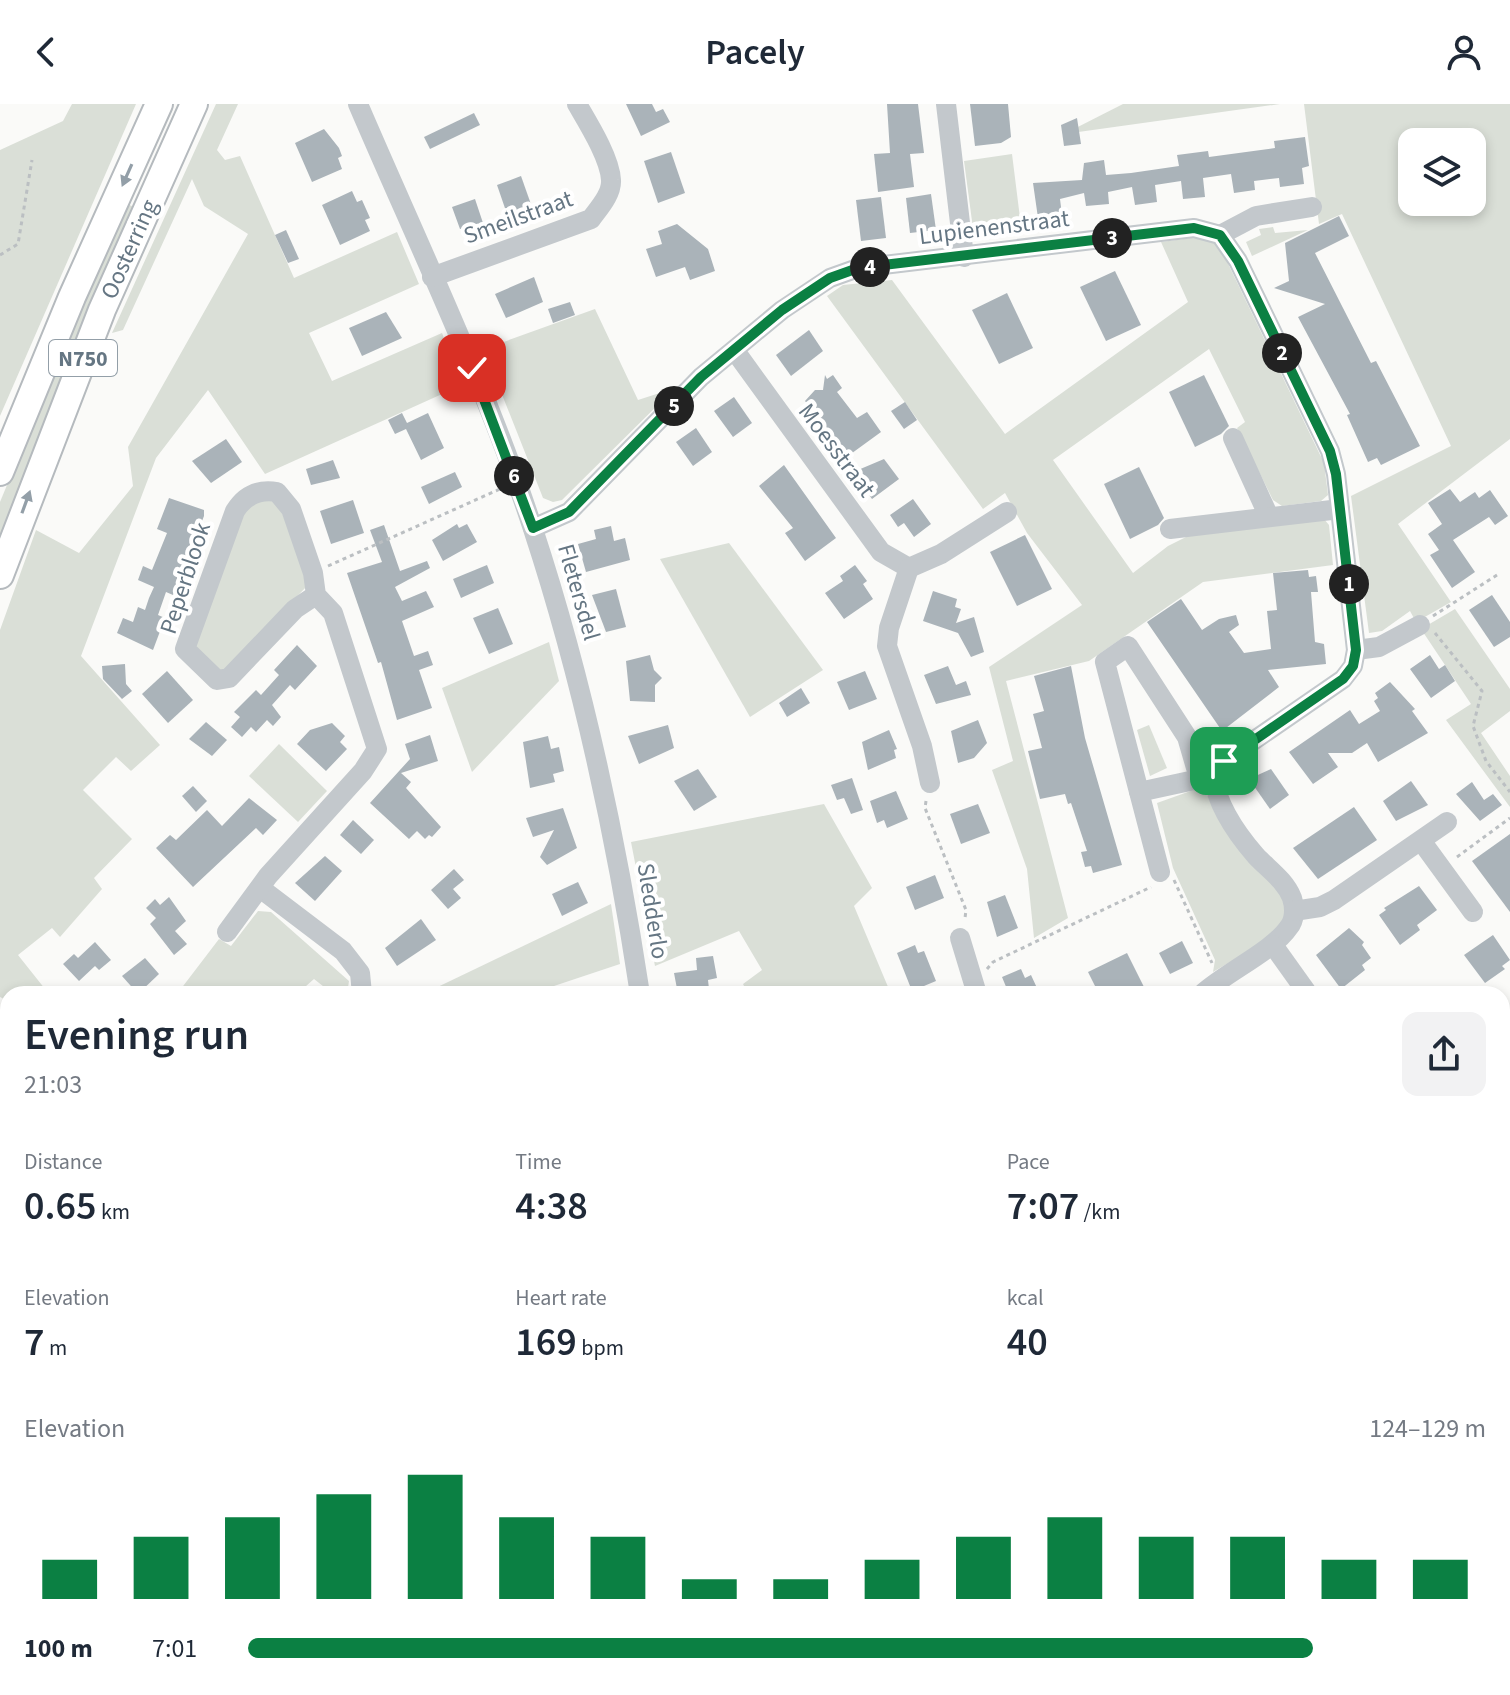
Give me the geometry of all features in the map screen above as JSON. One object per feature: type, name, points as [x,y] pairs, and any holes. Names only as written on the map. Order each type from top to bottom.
[{"type":"main road","name":"Oosterring","points":[[0,472],[72,297],[159,104]]},
{"type":"main road","name":"Oosterring","points":[[0,575],[102,310],[194,104]]},
{"type":"street","name":"Fletersdel","points":[[358,104],[472,368],[533,528],[584,702],[614,836]]},
{"type":"street","name":"Smeilstraat","points":[[432,277],[591,219],[605,200],[612,180],[598,143],[577,104]]},
{"type":"street","points":[[946,104],[964,257]]},
{"type":"street","points":[[1139,792],[1206,777],[1224,761],[1343,679],[1353,666],[1356,650],[1340,509],[1330,451],[1238,261],[1220,235],[1256,216],[1312,207]]},
{"type":"street","name":"Lupienenstraat","points":[[533,528],[569,512],[701,377],[782,310],[830,278],[858,268],[1194,228],[1220,235]]},
{"type":"street","name":"Moesstraat","points":[[735,351],[881,552],[909,568]]},
{"type":"street","points":[[1233,438],[1269,517]]},
{"type":"street","name":"Peperblook","points":[[260,888],[363,771],[377,749],[333,613],[316,595],[313,573],[286,500],[277,492],[256,492],[240,502],[185,649],[210,676],[222,681],[295,609],[316,595]]},
{"type":"street","points":[[1170,529],[1340,509]]},
{"type":"street","points":[[928,790],[922,746],[887,646],[889,628],[909,568],[941,554],[1007,512]]},
{"type":"street","points":[[1356,650],[1379,647],[1423,622]]},
{"type":"street","points":[[1161,878],[1105,662],[1128,646],[1187,737],[1216,796],[1256,855],[1277,875],[1292,897],[1294,911],[1291,925],[1273,945],[1224,974],[1211,986]]},
{"type":"street","points":[[1294,911],[1320,907],[1334,900],[1447,822]]},
{"type":"street","name":"Sledderlo","points":[[614,836],[639,986]]},
{"type":"street","points":[[1422,842],[1473,912]]},
{"type":"street","points":[[227,932],[260,888],[343,951],[360,973],[361,986]]},
{"type":"street","points":[[962,928],[980,984]]},
{"type":"street","points":[[1273,945],[1302,986]]},
{"type":"path","points":[[0,255],[18,244],[32,160]]},
{"type":"path","points":[[325,567],[506,486]]},
{"type":"path","points":[[1497,575],[1423,622],[1482,691],[1473,726],[1486,761],[1510,792]]},
{"type":"path","points":[[928,790],[925,808],[966,910],[962,928]]},
{"type":"path","points":[[1452,860],[1510,818]]},
{"type":"path","points":[[980,984],[993,962],[1161,878],[1172,876],[1213,961],[1209,969]]},
{"type":"shaded area","points":[[72,104],[136,104],[0,416],[0,150],[63,121]]},
{"type":"shaded area","points":[[216,104],[238,104],[217,150],[225,160],[240,156],[294,278],[397,232],[419,284],[309,333],[332,381],[442,333],[462,385],[265,474],[208,390],[156,458],[81,656],[160,745],[131,771],[116,757],[83,790],[132,839],[94,878],[102,889],[60,937],[52,928],[18,955],[43,986],[0,986],[0,630],[36,530],[79,553],[133,486],[128,447],[248,234],[204,206],[192,179],[123,330],[112,333]]},
{"type":"shaded area","points":[[1123,104],[1280,104],[1064,134]]},
{"type":"shaded area","points":[[1304,104],[1510,104],[1510,439],[1398,524],[1451,602],[1416,622],[1410,611],[1382,631],[1369,633],[1351,496],[1451,446],[1342,214],[1319,224]]},
{"type":"shaded area","points":[[1012,154],[1022,234],[998,238],[974,236],[964,161]]},
{"type":"shaded area","points":[[124,203],[137,208],[0,548],[0,502]]},
{"type":"shaded area","points":[[1273,227],[1275,233],[1308,230],[1252,256],[1246,242],[1261,235],[1259,229]]},
{"type":"shaded area","points":[[1209,239],[1220,247],[1324,463],[1328,495],[1321,501],[1282,506],[1273,500],[1237,428],[1245,422],[1209,349],[1053,460],[1133,573],[1168,546],[1190,535],[1324,519],[1329,525],[1333,565],[1203,582],[1089,661],[1006,681],[1068,918],[1034,938],[1027,869],[992,770],[1013,761],[989,667],[1082,605],[1027,533],[1005,493],[983,509],[827,296],[843,285],[892,280],[1005,434],[1188,302],[1161,242]]},
{"type":"shaded area","points":[[595,309],[638,400],[675,388],[562,500],[553,502],[543,498],[484,349]]},
{"type":"shaded area","points":[[277,498],[308,585],[225,671],[219,670],[208,665],[197,651],[194,638],[200,615],[246,503]]},
{"type":"shaded area","points":[[729,543],[823,670],[750,717],[660,559]]},
{"type":"shaded area","points":[[1455,609],[1510,689],[1510,711],[1481,733],[1510,776],[1510,807],[1446,720],[1471,704],[1421,629]]},
{"type":"shaded area","points":[[549,642],[559,681],[472,772],[442,688]]},
{"type":"shaded area","points":[[1149,725],[1167,768],[1150,776],[1137,730]]},
{"type":"shaded area","points":[[279,744],[327,791],[298,822],[249,776]]},
{"type":"shaded area","points":[[1199,788],[1212,800],[1287,902],[1286,921],[1257,946],[1213,972],[1215,960],[1173,868],[1157,803]]},
{"type":"shaded area","points":[[824,804],[872,888],[854,906],[888,986],[744,986],[762,970],[739,931],[655,966],[631,842]]},
{"type":"shaded area","points":[[611,904],[620,964],[554,986],[440,986]]},
{"type":"shaded area","points":[[258,911],[271,912],[349,981],[348,986],[323,986],[314,979],[306,986],[183,986],[219,939],[231,946]]},
{"type":"building","points":[[626,104],[652,104],[656,112],[663,109],[670,122],[641,136]]},
{"type":"building","points":[[887,104],[918,104],[924,153],[910,154],[914,187],[878,192],[874,154],[890,153]]},
{"type":"building","points":[[970,104],[1008,104],[1011,137],[1001,143],[975,146]]},
{"type":"building","points":[[474,113],[480,125],[430,149],[424,137]]},
{"type":"building","points":[[1077,118],[1081,144],[1064,146],[1061,125]]},
{"type":"building","points":[[324,129],[339,148],[342,156],[338,158],[342,169],[312,182],[295,143]]},
{"type":"building","points":[[1305,137],[1309,166],[1302,168],[1304,184],[1280,187],[1279,178],[1254,181],[1255,190],[1234,193],[1231,174],[1203,178],[1205,197],[1183,199],[1181,181],[1155,185],[1157,202],[1135,205],[1132,187],[1108,192],[1109,204],[1086,206],[1084,193],[1060,199],[1062,215],[1038,218],[1033,183],[1082,180],[1084,163],[1104,160],[1106,175],[1131,173],[1179,166],[1177,155],[1208,151],[1209,157],[1275,148],[1274,141]]},
{"type":"building","points":[[671,152],[685,193],[658,203],[644,161]]},
{"type":"building","points":[[521,176],[533,210],[508,217],[497,185]]},
{"type":"building","points":[[352,191],[357,202],[362,200],[370,218],[365,220],[370,231],[340,245],[322,205]]},
{"type":"building","points":[[931,194],[936,230],[910,233],[906,198]]},
{"type":"building","points":[[881,197],[886,238],[861,241],[856,200]]},
{"type":"building","points":[[475,199],[484,226],[467,232],[466,228],[460,229],[452,207]]},
{"type":"building","points":[[1339,216],[1349,236],[1315,253],[1371,363],[1376,361],[1420,446],[1381,465],[1377,458],[1368,462],[1347,415],[1350,414],[1298,317],[1325,304],[1274,288],[1289,281],[1285,243]]},
{"type":"building","points":[[677,224],[708,249],[715,271],[690,280],[685,267],[656,277],[646,249],[662,244],[658,231]]},
{"type":"building","points":[[286,230],[299,259],[288,263],[275,235]]},
{"type":"building","points":[[1115,271],[1141,325],[1106,341],[1080,287]]},
{"type":"building","points":[[534,277],[543,302],[506,318],[495,294]]},
{"type":"building","points":[[1007,293],[1033,348],[999,364],[972,310]]},
{"type":"building","points":[[570,302],[575,315],[553,323],[548,309]]},
{"type":"building","points":[[386,312],[402,338],[362,356],[349,328]]},
{"type":"building","points":[[809,330],[823,351],[791,376],[776,355]]},
{"type":"building","points":[[825,375],[827,379],[833,375],[842,388],[837,392],[857,418],[867,412],[881,432],[848,456],[842,447],[837,450],[829,437],[832,435],[805,401],[815,390],[823,390]]},
{"type":"building","points":[[1204,375],[1229,426],[1221,434],[1195,447],[1169,392]]},
{"type":"building","points":[[734,397],[752,423],[733,437],[714,411]]},
{"type":"building","points":[[905,402],[917,420],[904,429],[891,411]]},
{"type":"building","points":[[402,413],[407,423],[428,413],[444,448],[421,460],[406,429],[395,434],[388,420]]},
{"type":"building","points":[[696,428],[712,452],[693,466],[676,442]]},
{"type":"building","points":[[226,439],[242,462],[211,483],[192,461]]},
{"type":"building","points":[[884,459],[899,479],[872,499],[857,478],[861,475],[858,470]]},
{"type":"building","points":[[333,460],[340,478],[311,485],[306,469]]},
{"type":"building","points":[[784,465],[836,538],[805,561],[785,533],[793,528],[759,486]]},
{"type":"building","points":[[1139,467],[1164,518],[1158,525],[1130,539],[1104,484]]},
{"type":"building","points":[[455,472],[462,487],[429,504],[421,487]]},
{"type":"building","points":[[1450,489],[1460,502],[1475,492],[1479,498],[1490,490],[1508,516],[1495,525],[1489,517],[1453,540],[1475,572],[1452,588],[1430,555],[1439,550],[1428,534],[1442,524],[1428,503]]},
{"type":"building","points":[[169,498],[204,510],[204,516],[173,595],[166,592],[158,615],[165,618],[153,650],[117,633],[123,618],[133,622],[138,607],[145,610],[154,587],[138,580],[143,566],[152,570],[167,533],[157,529]]},
{"type":"building","points":[[913,499],[931,524],[914,537],[904,523],[898,527],[890,515]]},
{"type":"building","points":[[353,500],[364,533],[331,544],[320,511]]},
{"type":"building","points":[[457,524],[459,528],[467,524],[477,542],[443,561],[432,540]]},
{"type":"building","points":[[384,525],[400,571],[427,561],[430,568],[395,587],[402,601],[426,591],[434,607],[402,621],[414,656],[428,651],[433,665],[419,670],[432,708],[397,720],[381,662],[378,663],[347,573],[382,562],[370,530]]},
{"type":"building","points":[[611,526],[614,541],[625,538],[630,560],[586,572],[578,544],[596,539],[594,530]]},
{"type":"building","points":[[1025,535],[1052,589],[1017,606],[990,552]]},
{"type":"building","points":[[487,565],[494,583],[461,598],[453,579]]},
{"type":"building","points":[[855,565],[867,581],[863,584],[873,599],[844,619],[825,593],[843,581],[840,576]]},
{"type":"building","points":[[1308,570],[1309,577],[1316,576],[1318,592],[1311,592],[1315,642],[1324,644],[1326,664],[1268,670],[1279,687],[1222,731],[1147,622],[1181,599],[1202,630],[1219,619],[1236,615],[1239,625],[1229,632],[1244,653],[1271,649],[1267,611],[1277,610],[1273,573]]},
{"type":"building","points":[[616,589],[626,627],[606,632],[592,595]]},
{"type":"building","points":[[933,591],[957,599],[955,607],[961,609],[956,623],[974,617],[984,652],[971,657],[958,633],[923,621]]},
{"type":"building","points":[[1492,595],[1510,622],[1510,637],[1494,647],[1469,610]]},
{"type":"building","points":[[498,608],[513,644],[489,654],[473,618]]},
{"type":"building","points":[[297,645],[317,666],[295,690],[290,685],[272,705],[281,717],[273,726],[267,720],[256,732],[251,727],[242,737],[231,727],[240,717],[234,712],[256,690],[261,695],[279,675],[274,670]]},
{"type":"building","points":[[650,655],[654,670],[662,678],[655,685],[655,702],[630,701],[626,661]]},
{"type":"building","points":[[1430,655],[1439,669],[1445,665],[1455,681],[1431,698],[1410,669]]},
{"type":"building","points":[[125,664],[126,684],[132,691],[122,699],[103,679],[102,666]]},
{"type":"building","points":[[948,666],[956,685],[966,681],[971,695],[936,704],[924,675]]},
{"type":"building","points":[[1071,666],[1085,738],[1122,865],[1093,873],[1091,866],[1085,867],[1081,852],[1087,851],[1071,803],[1068,804],[1065,794],[1040,799],[1028,751],[1042,748],[1033,714],[1044,711],[1034,676]]},
{"type":"building","points":[[167,671],[193,700],[168,723],[142,694]]},
{"type":"building","points":[[865,671],[877,699],[849,710],[837,682]]},
{"type":"building","points":[[1390,682],[1415,709],[1412,711],[1428,733],[1378,762],[1367,743],[1352,753],[1328,753],[1338,767],[1313,784],[1289,752],[1350,710],[1359,724],[1380,711],[1374,701],[1378,698],[1375,693]]},
{"type":"building","points":[[801,688],[810,703],[787,717],[779,703]]},
{"type":"building","points":[[978,720],[987,743],[974,758],[958,763],[951,731]]},
{"type":"building","points":[[206,722],[227,740],[212,756],[189,739]]},
{"type":"building","points":[[332,723],[345,736],[340,742],[347,749],[326,771],[297,744],[310,730]]},
{"type":"building","points":[[668,725],[674,748],[639,764],[628,736]]},
{"type":"building","points":[[889,730],[897,749],[894,750],[896,758],[868,770],[862,742]]},
{"type":"building","points":[[430,735],[438,761],[401,773],[411,782],[406,788],[441,827],[432,837],[429,835],[425,839],[417,831],[409,839],[370,803],[410,759],[405,744]]},
{"type":"building","points":[[548,736],[551,749],[559,747],[564,771],[553,774],[555,782],[530,788],[523,742]]},
{"type":"building","points":[[698,769],[717,797],[694,811],[674,781]]},
{"type":"building","points":[[1271,769],[1289,795],[1270,809],[1249,779]]},
{"type":"building","points":[[852,778],[863,810],[851,814],[844,798],[837,800],[831,785]]},
{"type":"building","points":[[1411,781],[1428,805],[1396,821],[1383,801]]},
{"type":"building","points":[[1472,782],[1484,800],[1493,794],[1502,805],[1480,821],[1456,794]]},
{"type":"building","points":[[193,786],[207,801],[196,812],[182,796]]},
{"type":"building","points":[[896,791],[908,819],[887,828],[884,820],[877,823],[870,801]]},
{"type":"building","points":[[249,798],[277,820],[263,835],[256,828],[193,887],[156,848],[170,835],[176,840],[207,810],[222,826]]},
{"type":"building","points":[[978,804],[990,833],[961,844],[950,814]]},
{"type":"building","points":[[1354,807],[1377,840],[1318,879],[1293,848]]},
{"type":"building","points":[[563,808],[577,848],[547,865],[540,857],[554,830],[533,837],[526,818]]},
{"type":"building","points":[[353,820],[374,840],[361,854],[340,835]]},
{"type":"building","points":[[1510,834],[1510,912],[1472,861]]},
{"type":"building","points":[[325,856],[342,871],[315,901],[295,883]]},
{"type":"building","points":[[454,869],[464,880],[453,889],[461,898],[448,909],[431,890]]},
{"type":"building","points":[[935,875],[944,898],[915,910],[906,887]]},
{"type":"building","points":[[578,882],[588,903],[562,916],[552,894]]},
{"type":"building","points":[[1419,886],[1437,910],[1417,925],[1420,930],[1400,945],[1379,915],[1386,910],[1384,908]]},
{"type":"building","points":[[1005,895],[1018,928],[997,937],[987,902]]},
{"type":"building","points":[[169,897],[186,921],[175,931],[187,944],[174,955],[150,924],[156,918],[146,908],[155,899],[160,905]]},
{"type":"building","points":[[421,919],[436,940],[397,966],[385,948]]},
{"type":"building","points":[[1349,928],[1364,942],[1362,945],[1371,958],[1362,965],[1365,970],[1345,986],[1339,986],[1316,955]]},
{"type":"building","points":[[1493,935],[1510,960],[1502,966],[1505,969],[1485,983],[1464,955]]},
{"type":"building","points":[[1182,941],[1193,963],[1170,974],[1159,953]]},
{"type":"building","points":[[95,942],[111,960],[99,970],[95,966],[79,981],[63,964],[74,954],[78,958]]},
{"type":"building","points":[[915,945],[918,953],[924,951],[936,981],[924,986],[910,986],[897,953]]},
{"type":"building","points":[[1127,953],[1144,986],[1095,986],[1088,972]]},
{"type":"building","points":[[713,956],[717,978],[708,980],[709,986],[676,986],[674,973],[697,970],[696,958]]},
{"type":"building","points":[[145,958],[159,974],[146,986],[131,986],[122,976]]},
{"type":"building","points":[[1021,969],[1025,978],[1031,975],[1036,986],[1006,986],[1002,977]]},
{"type":"route","points":[[472,368],[533,528],[569,512],[701,377],[782,310],[830,278],[858,268],[1194,228],[1220,235],[1238,261],[1330,451],[1336,474],[1356,650],[1353,666],[1343,679],[1224,761]]}]
